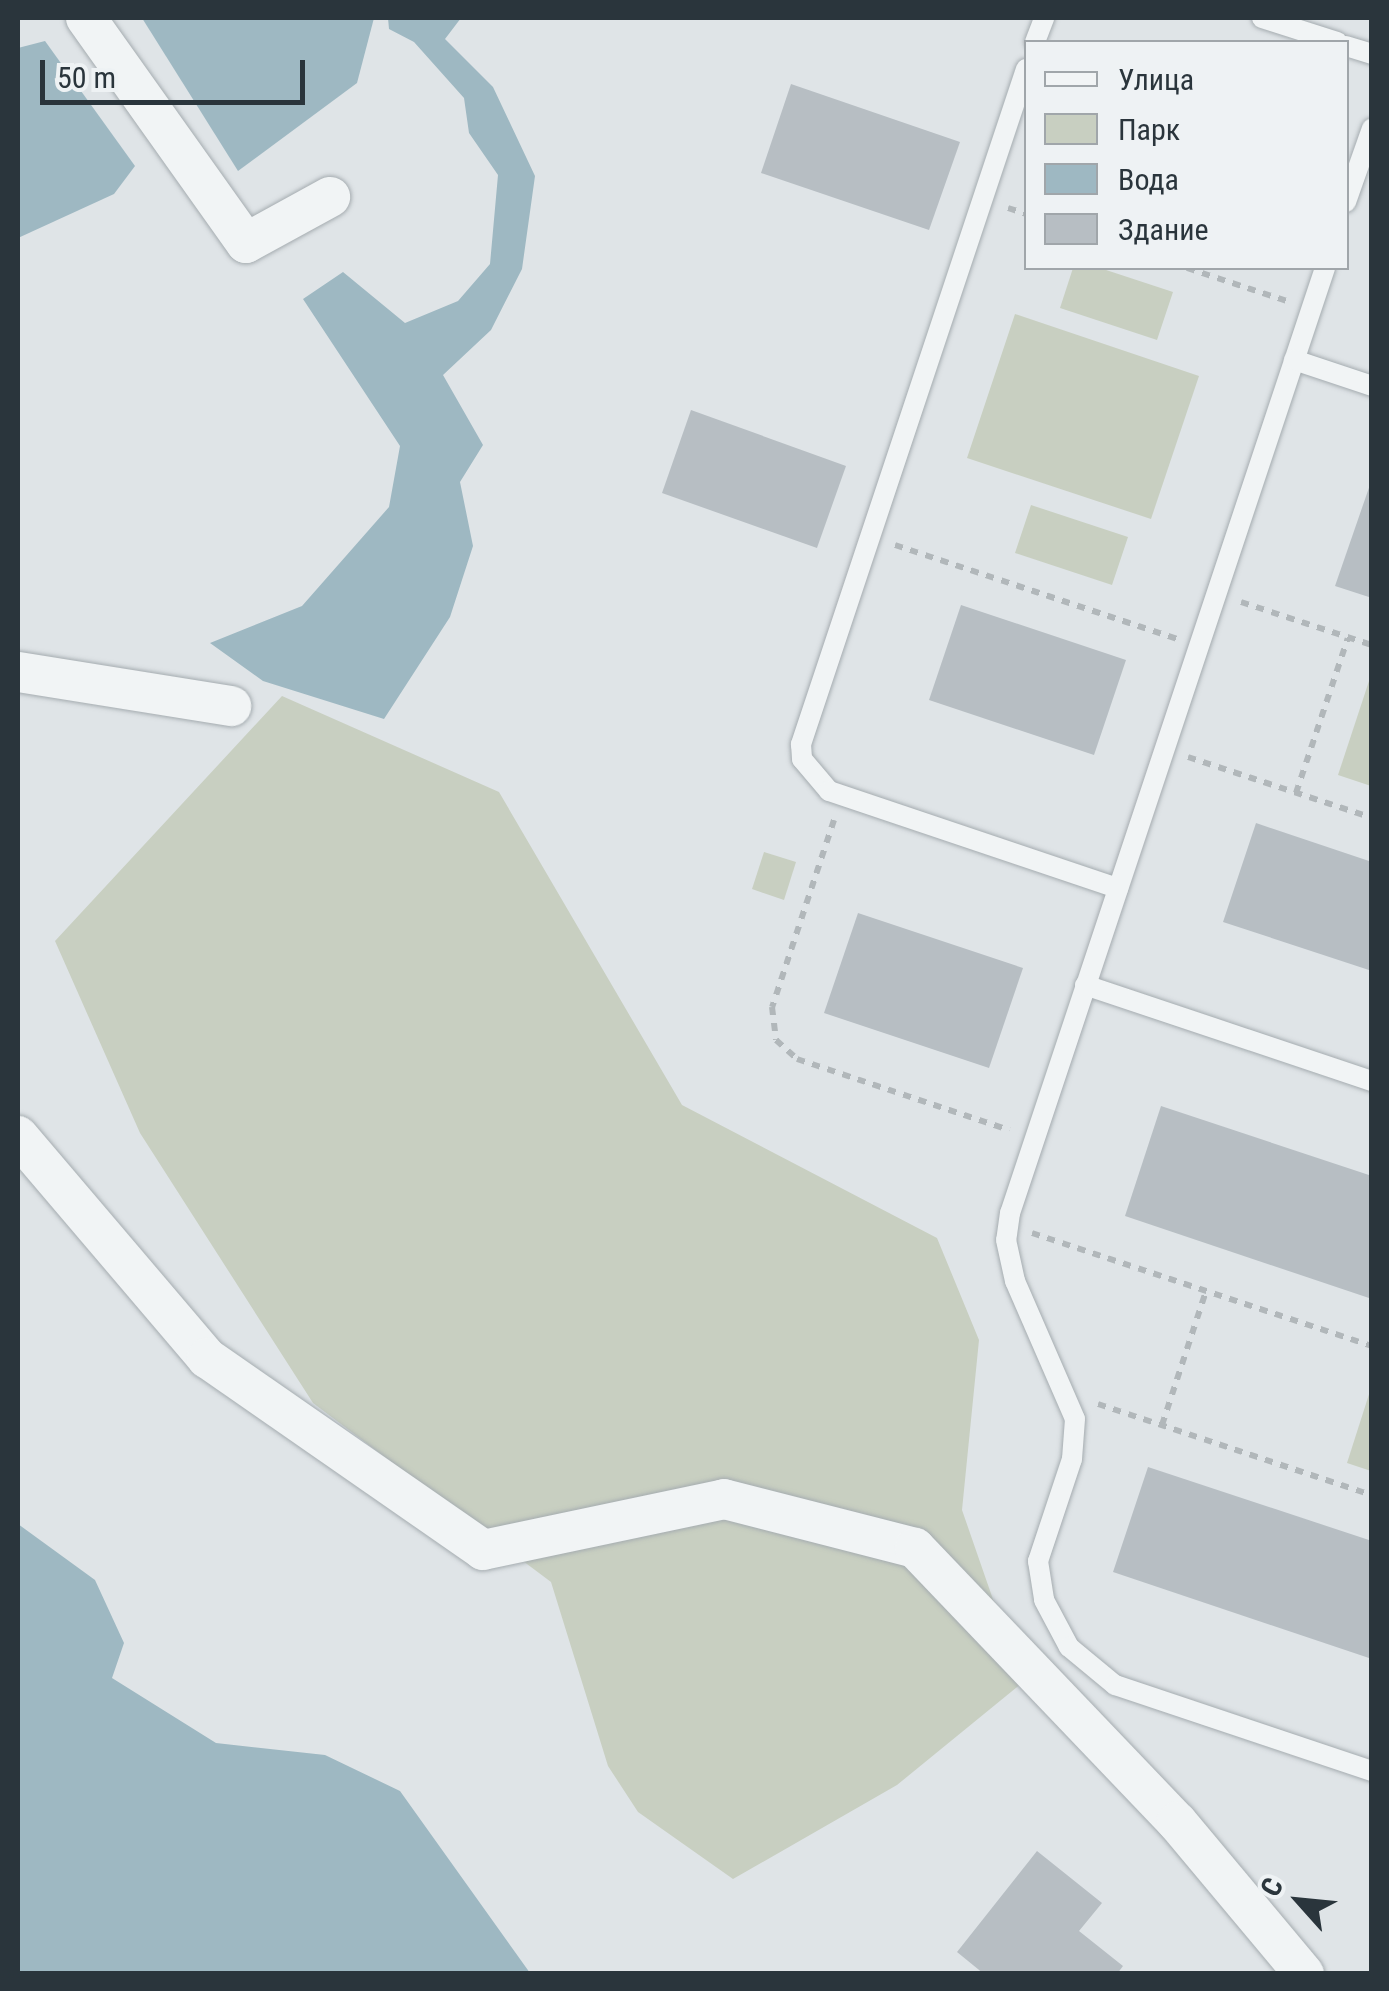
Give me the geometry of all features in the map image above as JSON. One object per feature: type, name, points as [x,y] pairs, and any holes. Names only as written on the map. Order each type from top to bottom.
[{"type":"street","points":[[86,18],[246,242],[330,197]]},
{"type":"street","points":[[18,672],[231,706]]},
{"type":"street","points":[[18,1136],[206,1358],[482,1550],[724,1499],[915,1548],[1177,1822],[1304,1974]]},
{"type":"lane","points":[[1262,18],[1331,40]]},
{"type":"lane","points":[[1024,75],[801,744],[807,772],[842,796],[1118,888]]},
{"type":"lane","points":[[1349,193],[1372,128]]},
{"type":"lane","points":[[1324,270],[1007,1224],[1010,1266],[1068,1394],[1076,1444],[1038,1560],[1044,1600],[1069,1648],[1115,1685],[1372,1771]]},
{"type":"lane","points":[[1294,360],[1372,386]]},
{"type":"lane","points":[[1086,985],[1372,1080]]},
{"type":"path","points":[[1193,270],[1311,309]]},
{"type":"path","points":[[870,536],[1198,646]]},
{"type":"path","points":[[1216,593],[1372,645]]},
{"type":"path","points":[[1296,793],[1348,638]]},
{"type":"path","points":[[1164,749],[1372,818]]},
{"type":"path","points":[[842,796],[772,1007],[776,1040],[797,1059],[1034,1139]]},
{"type":"path","points":[[1007,1224],[1372,1346]]},
{"type":"path","points":[[1162,1425],[1206,1291]]},
{"type":"path","points":[[1068,1394],[1372,1495]]},
{"type":"green space","points":[[1072,270],[1106,270],[1173,292],[1157,340],[1060,308]]},
{"type":"green space","points":[[1015,314],[1199,376],[1151,519],[967,458]]},
{"type":"green space","points":[[1031,505],[1128,537],[1112,585],[1015,553]]},
{"type":"green space","points":[[1372,679],[1371,786],[1338,775]]},
{"type":"green space","points":[[282,696],[499,792],[682,1105],[937,1238],[979,1340],[962,1510],[1022,1683],[897,1785],[733,1879],[638,1812],[608,1766],[551,1582],[313,1403],[140,1133],[55,941]]},
{"type":"green space","points":[[764,852],[796,862],[784,900],[752,889]]},
{"type":"green space","points":[[1371,1388],[1372,1471],[1347,1463]]},
{"type":"water","points":[[142,18],[374,18],[357,83],[238,171]]},
{"type":"water","points":[[388,18],[461,18],[445,39],[493,87],[535,176],[522,269],[491,330],[443,375],[483,445],[460,482],[473,546],[450,617],[384,719],[263,681],[210,643],[302,606],[389,507],[400,446],[303,299],[343,272],[405,323],[458,301],[490,264],[498,175],[469,133],[464,98],[414,42],[389,29]]},
{"type":"water","points":[[45,41],[135,166],[114,194],[18,238],[18,48]]},
{"type":"water","points":[[18,1524],[95,1580],[124,1643],[112,1678],[216,1743],[325,1755],[400,1791],[530,1973],[18,1973]]},
{"type":"building","points":[[791,84],[960,142],[929,230],[761,173]]},
{"type":"building","points":[[691,410],[846,466],[817,548],[662,493]]},
{"type":"building","points":[[1372,479],[1372,598],[1335,586]]},
{"type":"building","points":[[961,605],[1126,660],[1094,755],[929,700]]},
{"type":"building","points":[[1256,823],[1372,862],[1372,971],[1223,922]]},
{"type":"building","points":[[858,913],[1023,968],[989,1068],[824,1013]]},
{"type":"building","points":[[1161,1106],[1372,1176],[1372,1299],[1125,1216]]},
{"type":"building","points":[[1148,1467],[1372,1541],[1372,1659],[1113,1572]]},
{"type":"building","points":[[1037,1851],[1102,1903],[1079,1931],[1123,1966],[1117,1974],[984,1974],[957,1952]]}]
